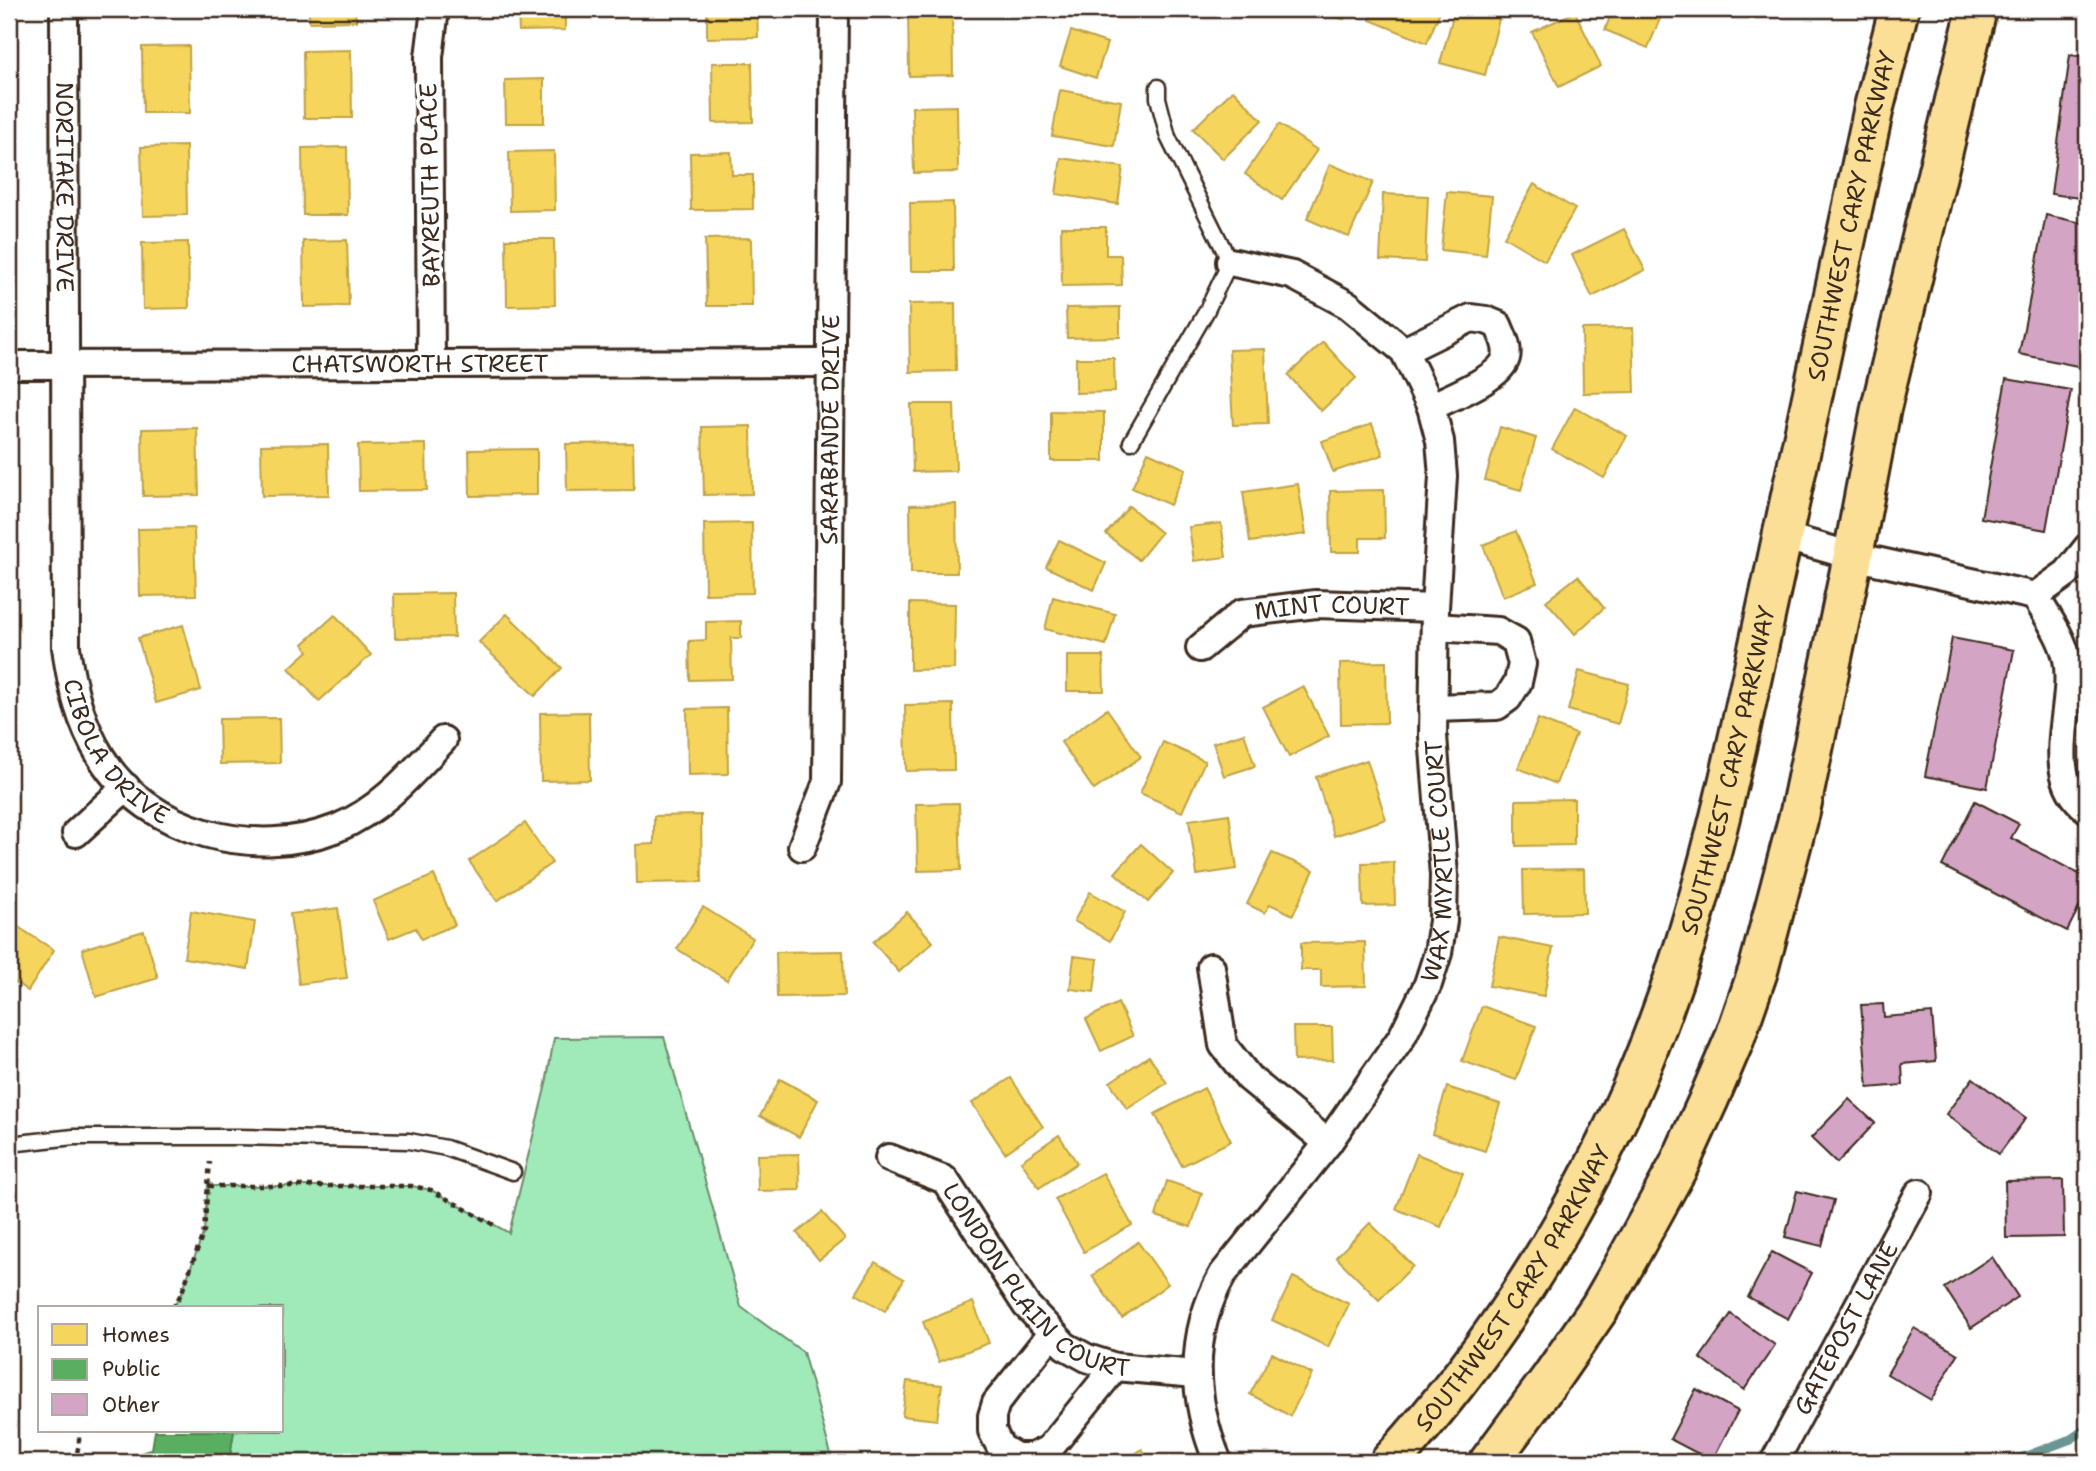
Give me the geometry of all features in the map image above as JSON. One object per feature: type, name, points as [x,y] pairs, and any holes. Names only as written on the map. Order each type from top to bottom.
[{"type":"main road","name":"SOUTHWEST CARY PARKWAY","points":[[1390,1462],[1455,1388],[1542,1263],[1585,1184],[1640,1068],[1685,946],[1723,810],[1874,107],[1899,9]]},
{"type":"main road","points":[[1489,1462],[1565,1357],[1622,1269],[1678,1167],[1734,1040],[1758,971],[1800,812],[1881,408],[1977,9]]},
{"type":"street","name":"NORITAKE DRIVE","points":[[64,9],[66,365]]},
{"type":"street","name":"BAYREUTH PLACE","points":[[431,362],[429,57],[435,9]]},
{"type":"street","name":"SARABANDE DRIVE","points":[[802,847],[827,782],[834,9]]},
{"type":"street","name":"WAX MYRTLE COURT","points":[[1218,1462],[1199,1405],[1196,1374],[1197,1346],[1212,1293],[1223,1274],[1328,1143],[1402,1037],[1428,984],[1438,953],[1443,921],[1444,875],[1433,736],[1435,617],[1443,476],[1440,440],[1431,407],[1404,351],[1348,305],[1292,275],[1230,262]]},
{"type":"street","points":[[1404,351],[1471,317],[1498,325],[1505,340],[1506,358],[1496,374],[1431,407]]},
{"type":"street","name":"CHATSWORTH STREET","points":[[9,365],[831,363]]},
{"type":"street","name":"CIBOLA DRIVE","points":[[66,365],[66,646],[70,680],[82,721],[102,759],[126,787],[153,810],[199,831],[235,841],[270,842],[303,838],[338,828],[369,809],[399,788],[443,740]]},
{"type":"street","points":[[1782,536],[1853,556],[2035,596],[2057,631],[2067,659],[2069,701],[2062,748],[2064,773],[2075,800],[2087,809]]},
{"type":"street","points":[[2035,596],[2067,573],[2087,548]]},
{"type":"street","name":"MINT COURT","points":[[1200,648],[1242,613],[1316,604],[1435,617],[1498,631],[1516,641],[1522,664],[1518,682],[1508,698],[1497,706],[1433,708]]},
{"type":"street","points":[[75,833],[126,787]]},
{"type":"street","points":[[1211,967],[1223,1045],[1249,1078],[1328,1143]]},
{"type":"street","name":"LONDON PLAIN COURT","points":[[889,1158],[945,1180],[1026,1305],[1065,1346],[1087,1358],[1115,1367],[1196,1374]]},
{"type":"street","name":"GATEPOST LANE","points":[[1774,1462],[1919,1193]]},
{"type":"street","points":[[1051,1334],[996,1404],[992,1416],[992,1431],[1001,1448],[1016,1457],[1032,1457],[1049,1449],[1115,1367]]},
{"type":"lane","points":[[1131,442],[1206,312],[1230,262],[1168,136],[1158,99],[1158,87]]},
{"type":"lane","points":[[9,1144],[74,1137],[409,1141],[446,1147],[513,1172]]},
{"type":"path","points":[[174,1306],[182,1292],[204,1231],[210,1162]]},
{"type":"path","points":[[208,1186],[412,1186],[431,1190],[494,1226]]},
{"type":"path","points":[[75,1462],[79,1432]]},
{"type":"path","points":[[9,1449],[13,1462]]},
{"type":"green space","points":[[664,1037],[741,1307],[803,1352],[833,1462],[229,1462],[234,1432],[284,1432],[284,1306],[174,1306],[182,1292],[204,1231],[208,1186],[412,1186],[431,1190],[509,1233],[546,1084],[554,1038]]},
{"type":"building: Homes","points":[[144,9],[192,9],[192,11],[144,12]]},
{"type":"building: Homes","points":[[309,9],[355,9],[356,21],[309,22]]},
{"type":"building: Homes","points":[[518,9],[565,9],[565,30],[519,31]]},
{"type":"building: Homes","points":[[707,9],[757,9],[758,37],[707,38]]},
{"type":"building: Homes","points":[[952,9],[953,75],[909,76],[908,10]]},
{"type":"building: Homes","points":[[1300,9],[1347,9],[1344,19]]},
{"type":"building: Homes","points":[[1374,9],[1441,9],[1427,43],[1370,20]]},
{"type":"building: Homes","points":[[1455,9],[1476,9],[1500,15],[1485,75],[1440,63]]},
{"type":"building: Homes","points":[[1613,9],[1664,9],[1648,48],[1605,30]]},
{"type":"building: Homes","points":[[1575,12],[1601,66],[1559,87],[1532,32]]},
{"type":"building: Homes","points":[[1071,31],[1107,43],[1096,78],[1060,66]]},
{"type":"building: Homes","points":[[189,46],[190,113],[143,113],[142,47]]},
{"type":"building: Homes","points":[[351,50],[352,118],[304,118],[303,51]]},
{"type":"building: Homes","points":[[712,63],[752,63],[753,122],[713,123]]},
{"type":"building: Homes","points":[[544,79],[544,123],[506,123],[505,80]]},
{"type":"building: Homes","points":[[1060,90],[1121,101],[1114,146],[1052,136]]},
{"type":"building: Homes","points":[[1233,90],[1262,120],[1223,159],[1193,129]]},
{"type":"building: Homes","points":[[957,106],[958,172],[914,173],[912,107]]},
{"type":"building: Homes","points":[[1279,124],[1317,150],[1282,200],[1245,174]]},
{"type":"building: Homes","points":[[186,146],[187,215],[143,216],[141,147]]},
{"type":"building: Homes","points":[[347,147],[348,215],[303,215],[302,148]]},
{"type":"building: Homes","points":[[554,151],[555,210],[510,211],[509,152]]},
{"type":"building: Homes","points":[[731,152],[732,175],[753,175],[753,209],[691,210],[690,153]]},
{"type":"building: Homes","points":[[1061,158],[1123,167],[1118,204],[1056,194]]},
{"type":"building: Homes","points":[[1330,164],[1373,182],[1349,237],[1307,219]]},
{"type":"building: Homes","points":[[1534,184],[1575,209],[1545,261],[1504,237]]},
{"type":"building: Homes","points":[[1447,192],[1492,196],[1486,255],[1441,250]]},
{"type":"building: Homes","points":[[1383,194],[1428,196],[1425,262],[1380,260]]},
{"type":"building: Homes","points":[[953,202],[954,271],[911,271],[910,203]]},
{"type":"building: Homes","points":[[1061,227],[1106,227],[1106,255],[1121,255],[1122,285],[1062,286]]},
{"type":"building: Homes","points":[[1624,229],[1645,270],[1592,297],[1572,255]]},
{"type":"building: Homes","points":[[751,238],[752,306],[707,306],[705,239]]},
{"type":"building: Homes","points":[[506,239],[554,239],[555,305],[507,306]]},
{"type":"building: Homes","points":[[347,240],[349,306],[304,307],[303,241]]},
{"type":"building: Homes","points":[[188,242],[189,308],[143,309],[142,243]]},
{"type":"building: Homes","points":[[955,303],[956,371],[910,372],[909,304]]},
{"type":"building: Homes","points":[[1120,307],[1120,337],[1067,338],[1066,308]]},
{"type":"building: Homes","points":[[1633,328],[1635,392],[1583,393],[1582,329]]},
{"type":"building: Homes","points":[[1323,342],[1356,378],[1321,411],[1288,375]]},
{"type":"building: Homes","points":[[1265,349],[1268,424],[1233,425],[1229,350]]},
{"type":"building: Homes","points":[[1076,358],[1114,358],[1115,392],[1076,393]]},
{"type":"building: Homes","points":[[911,404],[954,404],[956,471],[913,472]]},
{"type":"building: Homes","points":[[1575,407],[1627,436],[1604,478],[1552,449]]},
{"type":"building: Homes","points":[[1051,411],[1104,412],[1104,461],[1051,461]]},
{"type":"building: Homes","points":[[1372,424],[1383,455],[1333,472],[1322,441]]},
{"type":"building: Homes","points":[[751,426],[752,494],[704,495],[702,427]]},
{"type":"building: Homes","points":[[1500,427],[1536,438],[1521,490],[1485,480]]},
{"type":"building: Homes","points":[[197,428],[199,495],[143,496],[142,429]]},
{"type":"building: Homes","points":[[633,443],[634,490],[567,491],[566,444]]},
{"type":"building: Homes","points":[[328,444],[329,495],[262,496],[261,445]]},
{"type":"building: Homes","points":[[426,444],[427,490],[359,491],[358,445]]},
{"type":"building: Homes","points":[[537,449],[537,495],[470,496],[469,450]]},
{"type":"building: Homes","points":[[1148,452],[1186,469],[1170,505],[1132,488]]},
{"type":"building: Homes","points":[[1298,484],[1306,534],[1250,542],[1243,492]]},
{"type":"building: Homes","points":[[1384,490],[1385,538],[1360,538],[1360,552],[1331,552],[1330,491]]},
{"type":"building: Homes","points":[[956,504],[957,573],[911,573],[910,505]]},
{"type":"building: Homes","points":[[1129,506],[1161,533],[1139,560],[1106,534]]},
{"type":"building: Homes","points":[[752,523],[753,593],[705,594],[704,524]]},
{"type":"building: Homes","points":[[1221,523],[1226,557],[1194,561],[1189,527]]},
{"type":"building: Homes","points":[[194,528],[196,595],[140,596],[138,529]]},
{"type":"building: Homes","points":[[1516,531],[1537,583],[1503,597],[1483,545]]},
{"type":"building: Homes","points":[[1059,540],[1106,563],[1094,590],[1046,567]]},
{"type":"building: Homes","points":[[1578,576],[1604,608],[1575,634],[1546,601]]},
{"type":"building: Homes","points":[[453,593],[454,637],[395,638],[394,594]]},
{"type":"building: Homes","points":[[1053,597],[1115,614],[1106,645],[1045,629]]},
{"type":"building: Homes","points":[[910,603],[955,604],[954,669],[910,670]]},
{"type":"building: Homes","points":[[507,614],[562,668],[535,696],[479,642]]},
{"type":"building: Homes","points":[[335,615],[371,655],[319,701],[289,668],[308,651],[303,644]]},
{"type":"building: Homes","points":[[741,621],[741,638],[731,638],[732,679],[690,680],[689,641],[706,640],[706,622]]},
{"type":"building: Homes","points":[[183,625],[201,690],[156,703],[138,638]]},
{"type":"building: Homes","points":[[1067,656],[1103,656],[1104,691],[1067,691]]},
{"type":"building: Homes","points":[[1386,662],[1387,723],[1341,724],[1340,663]]},
{"type":"building: Homes","points":[[1579,671],[1629,684],[1618,724],[1568,710]]},
{"type":"building: Homes","points":[[1303,686],[1329,736],[1289,757],[1263,707]]},
{"type":"building: Homes","points":[[953,704],[954,770],[906,771],[905,705]]},
{"type":"building: Homes","points":[[727,708],[728,774],[688,775],[687,709]]},
{"type":"building: Homes","points":[[1107,709],[1141,757],[1094,790],[1061,742]]},
{"type":"building: Homes","points":[[589,712],[590,780],[541,781],[540,713]]},
{"type":"building: Homes","points":[[279,718],[280,763],[220,764],[219,719]]},
{"type":"building: Homes","points":[[1538,719],[1576,734],[1556,784],[1518,768]]},
{"type":"building: Homes","points":[[1244,733],[1255,766],[1224,776],[1213,743]]},
{"type":"building: Homes","points":[[1163,742],[1205,761],[1182,812],[1140,793]]},
{"type":"building: Homes","points":[[1367,760],[1386,819],[1334,836],[1316,777]]},
{"type":"building: Homes","points":[[1574,799],[1574,845],[1516,846],[1516,800]]},
{"type":"building: Homes","points":[[959,803],[961,870],[918,871],[916,804]]},
{"type":"building: Homes","points":[[1229,814],[1237,869],[1197,875],[1189,820]]},
{"type":"building: Homes","points":[[701,815],[702,882],[637,883],[636,845],[654,844],[654,816]]},
{"type":"building: Homes","points":[[525,823],[552,863],[497,901],[469,861]]},
{"type":"building: Homes","points":[[1141,844],[1173,873],[1148,902],[1115,873]]},
{"type":"building: Homes","points":[[1272,853],[1314,870],[1293,915],[1270,904],[1265,913],[1247,904]]},
{"type":"building: Homes","points":[[1394,862],[1395,905],[1363,906],[1362,863]]},
{"type":"building: Homes","points":[[1584,869],[1585,913],[1524,914],[1523,870]]},
{"type":"building: Homes","points":[[434,875],[455,925],[421,939],[416,928],[389,939],[373,901]]},
{"type":"building: Homes","points":[[1090,892],[1125,912],[1110,941],[1074,921]]},
{"type":"building: Homes","points":[[703,907],[753,938],[727,980],[677,949]]},
{"type":"building: Homes","points":[[338,908],[347,978],[299,984],[290,914]]},
{"type":"building: Homes","points":[[191,911],[255,922],[248,969],[184,958]]},
{"type":"building: Homes","points":[[907,912],[933,942],[899,972],[873,942]]},
{"type":"building: Homes","points":[[9,921],[54,950],[28,991],[9,978]]},
{"type":"building: Homes","points":[[144,931],[158,978],[96,997],[82,949]]},
{"type":"building: Homes","points":[[1499,937],[1553,948],[1544,996],[1489,986]]},
{"type":"building: Homes","points":[[1365,942],[1366,986],[1321,987],[1321,970],[1301,970],[1301,943]]},
{"type":"building: Homes","points":[[843,951],[844,996],[777,997],[776,952]]},
{"type":"building: Homes","points":[[1074,956],[1098,959],[1094,992],[1070,989]]},
{"type":"building: Homes","points":[[1118,1003],[1133,1036],[1101,1051],[1086,1019]]},
{"type":"building: Homes","points":[[1482,1006],[1536,1026],[1516,1080],[1462,1061]]},
{"type":"building: Homes","points":[[1293,1027],[1332,1027],[1333,1060],[1294,1061]]},
{"type":"building: Homes","points":[[1149,1056],[1167,1083],[1127,1109],[1110,1082]]},
{"type":"building: Homes","points":[[1011,1078],[1043,1127],[1005,1153],[972,1103]]},
{"type":"building: Homes","points":[[780,1079],[818,1100],[799,1137],[760,1116]]},
{"type":"building: Homes","points":[[1447,1087],[1500,1104],[1485,1151],[1432,1134]]},
{"type":"building: Homes","points":[[1204,1088],[1231,1141],[1182,1166],[1155,1114]]},
{"type":"building: Homes","points":[[1059,1135],[1077,1163],[1039,1188],[1021,1161]]},
{"type":"building: Homes","points":[[799,1154],[800,1190],[758,1191],[757,1155]]},
{"type":"building: Homes","points":[[1417,1154],[1463,1173],[1441,1227],[1396,1209]]},
{"type":"building: Homes","points":[[1103,1173],[1132,1225],[1084,1252],[1055,1199]]},
{"type":"building: Homes","points":[[1167,1181],[1202,1193],[1191,1227],[1156,1216]]},
{"type":"building: Homes","points":[[822,1212],[845,1239],[819,1260],[797,1233]]},
{"type":"building: Homes","points":[[1370,1223],[1413,1266],[1379,1300],[1336,1257]]},
{"type":"building: Homes","points":[[1138,1242],[1168,1284],[1122,1318],[1092,1276]]},
{"type":"building: Homes","points":[[875,1262],[904,1279],[885,1311],[856,1294]]},
{"type":"building: Homes","points":[[1293,1277],[1349,1304],[1328,1347],[1272,1320]]},
{"type":"building: Homes","points":[[973,1302],[989,1343],[939,1362],[923,1322]]},
{"type":"building: Homes","points":[[1272,1353],[1312,1374],[1290,1416],[1250,1394]]},
{"type":"building: Homes","points":[[907,1381],[942,1385],[937,1420],[902,1416]]},
{"type":"building: Homes","points":[[1142,1449],[1152,1462],[1123,1462]]},
{"type":"building: Public","points":[[155,1432],[234,1432],[229,1462],[117,1462],[152,1449]]},
{"type":"building: Other","points":[[2070,55],[2087,57],[2087,199],[2051,194]]},
{"type":"building: Other","points":[[2046,215],[2087,224],[2087,368],[2019,354]]},
{"type":"building: Other","points":[[2006,379],[2071,390],[2046,530],[1981,518]]},
{"type":"building: Other","points":[[1952,638],[2014,650],[1987,788],[1925,776]]},
{"type":"building: Other","points":[[1975,801],[2019,824],[2011,838],[2087,878],[2087,892],[2067,931],[1942,866]]},
{"type":"building: Other","points":[[1883,1004],[1884,1017],[1932,1013],[1936,1061],[1902,1064],[1903,1085],[1868,1088],[1861,1005]]},
{"type":"building: Other","points":[[1973,1078],[2026,1118],[1999,1154],[1946,1114]]},
{"type":"building: Other","points":[[1849,1099],[1875,1123],[1837,1163],[1811,1138]]},
{"type":"building: Other","points":[[2063,1180],[2064,1237],[2006,1238],[2005,1181]]},
{"type":"building: Other","points":[[1797,1191],[1834,1200],[1822,1246],[1785,1237]]},
{"type":"building: Other","points":[[1772,1252],[1812,1273],[1788,1319],[1748,1297]]},
{"type":"building: Other","points":[[1992,1257],[2018,1297],[1971,1328],[1945,1288]]},
{"type":"building: Other","points":[[1731,1314],[1775,1345],[1744,1390],[1700,1358]]},
{"type":"building: Other","points":[[1914,1328],[1958,1354],[1931,1400],[1887,1374]]},
{"type":"building: Other","points":[[1696,1389],[1738,1411],[1712,1461],[1670,1439]]},
{"type":"waterway","points":[[2010,1462],[2071,1439],[2087,1428]]}]
